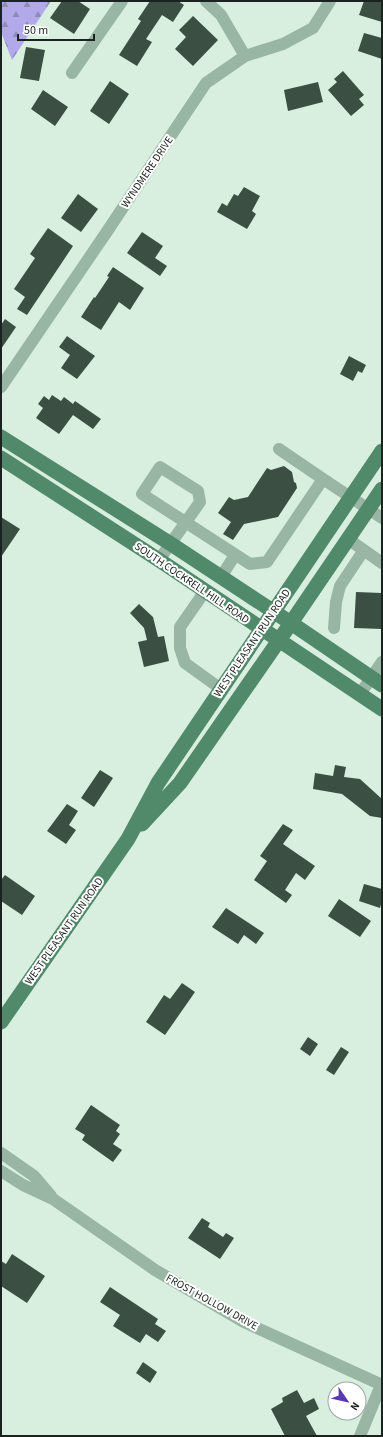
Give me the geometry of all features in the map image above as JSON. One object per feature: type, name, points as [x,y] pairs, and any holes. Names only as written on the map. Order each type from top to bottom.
[{"type":"main road","name":"SOUTH COCKRELL HILL ROAD","points":[[1,437],[171,544],[291,623],[376,682]]},
{"type":"main road","name":"WEST PLEASANT RUN ROAD","points":[[1,1022],[128,839],[158,783],[382,451]]},
{"type":"main road","name":"SOUTH COCKRELL HILL ROAD","points":[[1,458],[159,560],[382,709]]},
{"type":"main road","name":"WEST PLEASANT RUN ROAD","points":[[128,839],[180,783],[382,489]]},
{"type":"street","points":[[72,73],[122,1]]},
{"type":"street","points":[[206,1],[221,15],[244,56]]},
{"type":"street","name":"WYNDMERE DRIVE","points":[[1,387],[206,83],[244,56],[283,44],[313,28],[330,1]]},
{"type":"street","points":[[279,449],[382,518]]},
{"type":"street","points":[[159,560],[186,523],[200,502],[198,491],[160,467],[142,494],[186,523],[235,555],[250,564],[267,562],[323,479]]},
{"type":"street","points":[[348,539],[382,563]]},
{"type":"street","points":[[334,628],[336,602],[340,586],[364,550]]},
{"type":"street","points":[[221,577],[235,555]]},
{"type":"street","points":[[205,591],[180,627],[180,648],[186,663],[221,690]]},
{"type":"street","points":[[360,694],[376,682],[382,662]]},
{"type":"street","name":"FROST HOLLOW DRIVE","points":[[1,1153],[34,1176],[53,1199]]},
{"type":"street","name":"FROST HOLLOW DRIVE","points":[[1,1171],[24,1185],[53,1199],[155,1270],[244,1322],[381,1385]]},
{"type":"street","points":[[360,1436],[381,1385]]},
{"type":"green space","points":[[1,1],[51,1],[12,60],[1,32]]},
{"type":"building","points":[[62,1],[78,1],[90,9],[74,34],[50,18]]},
{"type":"building","points":[[150,1],[178,1],[184,5],[173,22],[162,15],[146,39],[152,42],[137,66],[119,55],[141,21],[138,19]]},
{"type":"building","points":[[364,1],[382,1],[382,22],[359,15]]},
{"type":"building","points":[[193,16],[218,40],[193,66],[175,49],[186,37],[179,30]]},
{"type":"building","points":[[364,33],[382,38],[382,59],[358,51]]},
{"type":"building","points":[[26,47],[45,50],[39,81],[20,78]]},
{"type":"building","points":[[343,71],[364,95],[359,99],[364,105],[351,116],[328,90],[337,82],[334,79]]},
{"type":"building","points":[[110,81],[129,94],[109,124],[90,111]]},
{"type":"building","points":[[318,82],[323,102],[288,111],[284,90]]},
{"type":"building","points":[[43,90],[68,107],[55,126],[31,109]]},
{"type":"building","points":[[244,187],[260,196],[252,211],[256,214],[247,229],[217,212],[222,203],[227,206],[234,194],[238,196]]},
{"type":"building","points":[[78,194],[98,209],[81,232],[61,218]]},
{"type":"building","points":[[48,228],[73,246],[27,315],[17,309],[25,297],[14,289],[35,258],[30,254]]},
{"type":"building","points":[[142,232],[163,246],[155,258],[167,266],[160,276],[127,253]]},
{"type":"building","points":[[113,267],[144,288],[130,310],[119,302],[101,330],[81,317],[109,277],[107,276]]},
{"type":"building","points":[[5,319],[16,327],[1,349],[1,325]]},
{"type":"building","points":[[67,336],[95,356],[77,379],[61,368],[70,355],[59,347]]},
{"type":"building","points":[[349,356],[366,365],[362,373],[358,371],[353,381],[340,374]]},
{"type":"building","points":[[52,395],[61,401],[64,397],[73,404],[75,401],[101,419],[93,429],[73,415],[59,434],[36,418],[43,408],[38,404],[44,396],[49,400]]},
{"type":"building","points":[[284,466],[292,472],[297,488],[278,517],[244,524],[233,540],[223,534],[231,522],[218,513],[229,497],[234,500],[248,497],[267,468],[271,470]]},
{"type":"building","points":[[1,517],[20,529],[1,557]]},
{"type":"building","points":[[356,592],[382,593],[382,629],[354,628]]},
{"type":"building","points":[[139,604],[153,617],[158,637],[164,636],[169,661],[144,667],[138,642],[147,640],[144,628],[130,613]]},
{"type":"building","points":[[335,765],[346,767],[344,777],[360,779],[382,799],[382,818],[370,816],[342,794],[313,789],[315,773],[333,776]]},
{"type":"building","points":[[100,770],[113,778],[94,807],[81,798]]},
{"type":"building","points":[[67,804],[78,811],[69,825],[76,830],[66,844],[47,831]]},
{"type":"building","points":[[283,824],[293,830],[283,844],[315,866],[305,880],[296,873],[285,890],[292,895],[286,903],[254,880],[267,861],[260,856]]},
{"type":"building","points":[[5,875],[35,896],[22,915],[1,901],[1,880]]},
{"type":"building","points":[[364,884],[382,889],[382,901],[380,908],[359,901]]},
{"type":"building","points":[[339,899],[371,921],[360,937],[328,916]]},
{"type":"building","points":[[226,908],[264,933],[256,944],[244,935],[238,944],[212,927]]},
{"type":"building","points":[[182,983],[195,992],[165,1035],[146,1022],[164,995],[170,999]]},
{"type":"building","points":[[308,1037],[318,1044],[310,1056],[300,1049]]},
{"type":"building","points":[[341,1047],[349,1052],[334,1075],[326,1070]]},
{"type":"building","points":[[91,1105],[120,1125],[116,1131],[120,1134],[113,1144],[122,1150],[113,1162],[82,1140],[85,1135],[75,1129]]},
{"type":"building","points":[[202,1218],[210,1223],[208,1227],[223,1237],[226,1233],[234,1238],[220,1259],[188,1238]]},
{"type":"building","points":[[12,1254],[45,1276],[27,1303],[1,1286],[1,1261],[6,1264]]},
{"type":"building","points":[[110,1287],[158,1319],[155,1324],[166,1331],[158,1342],[146,1334],[140,1343],[113,1326],[120,1315],[100,1302]]},
{"type":"building","points":[[143,1362],[157,1372],[150,1383],[136,1373]]},
{"type":"building","points":[[297,1390],[304,1403],[314,1398],[319,1409],[306,1416],[317,1436],[285,1436],[271,1409],[283,1402],[282,1398]]}]
